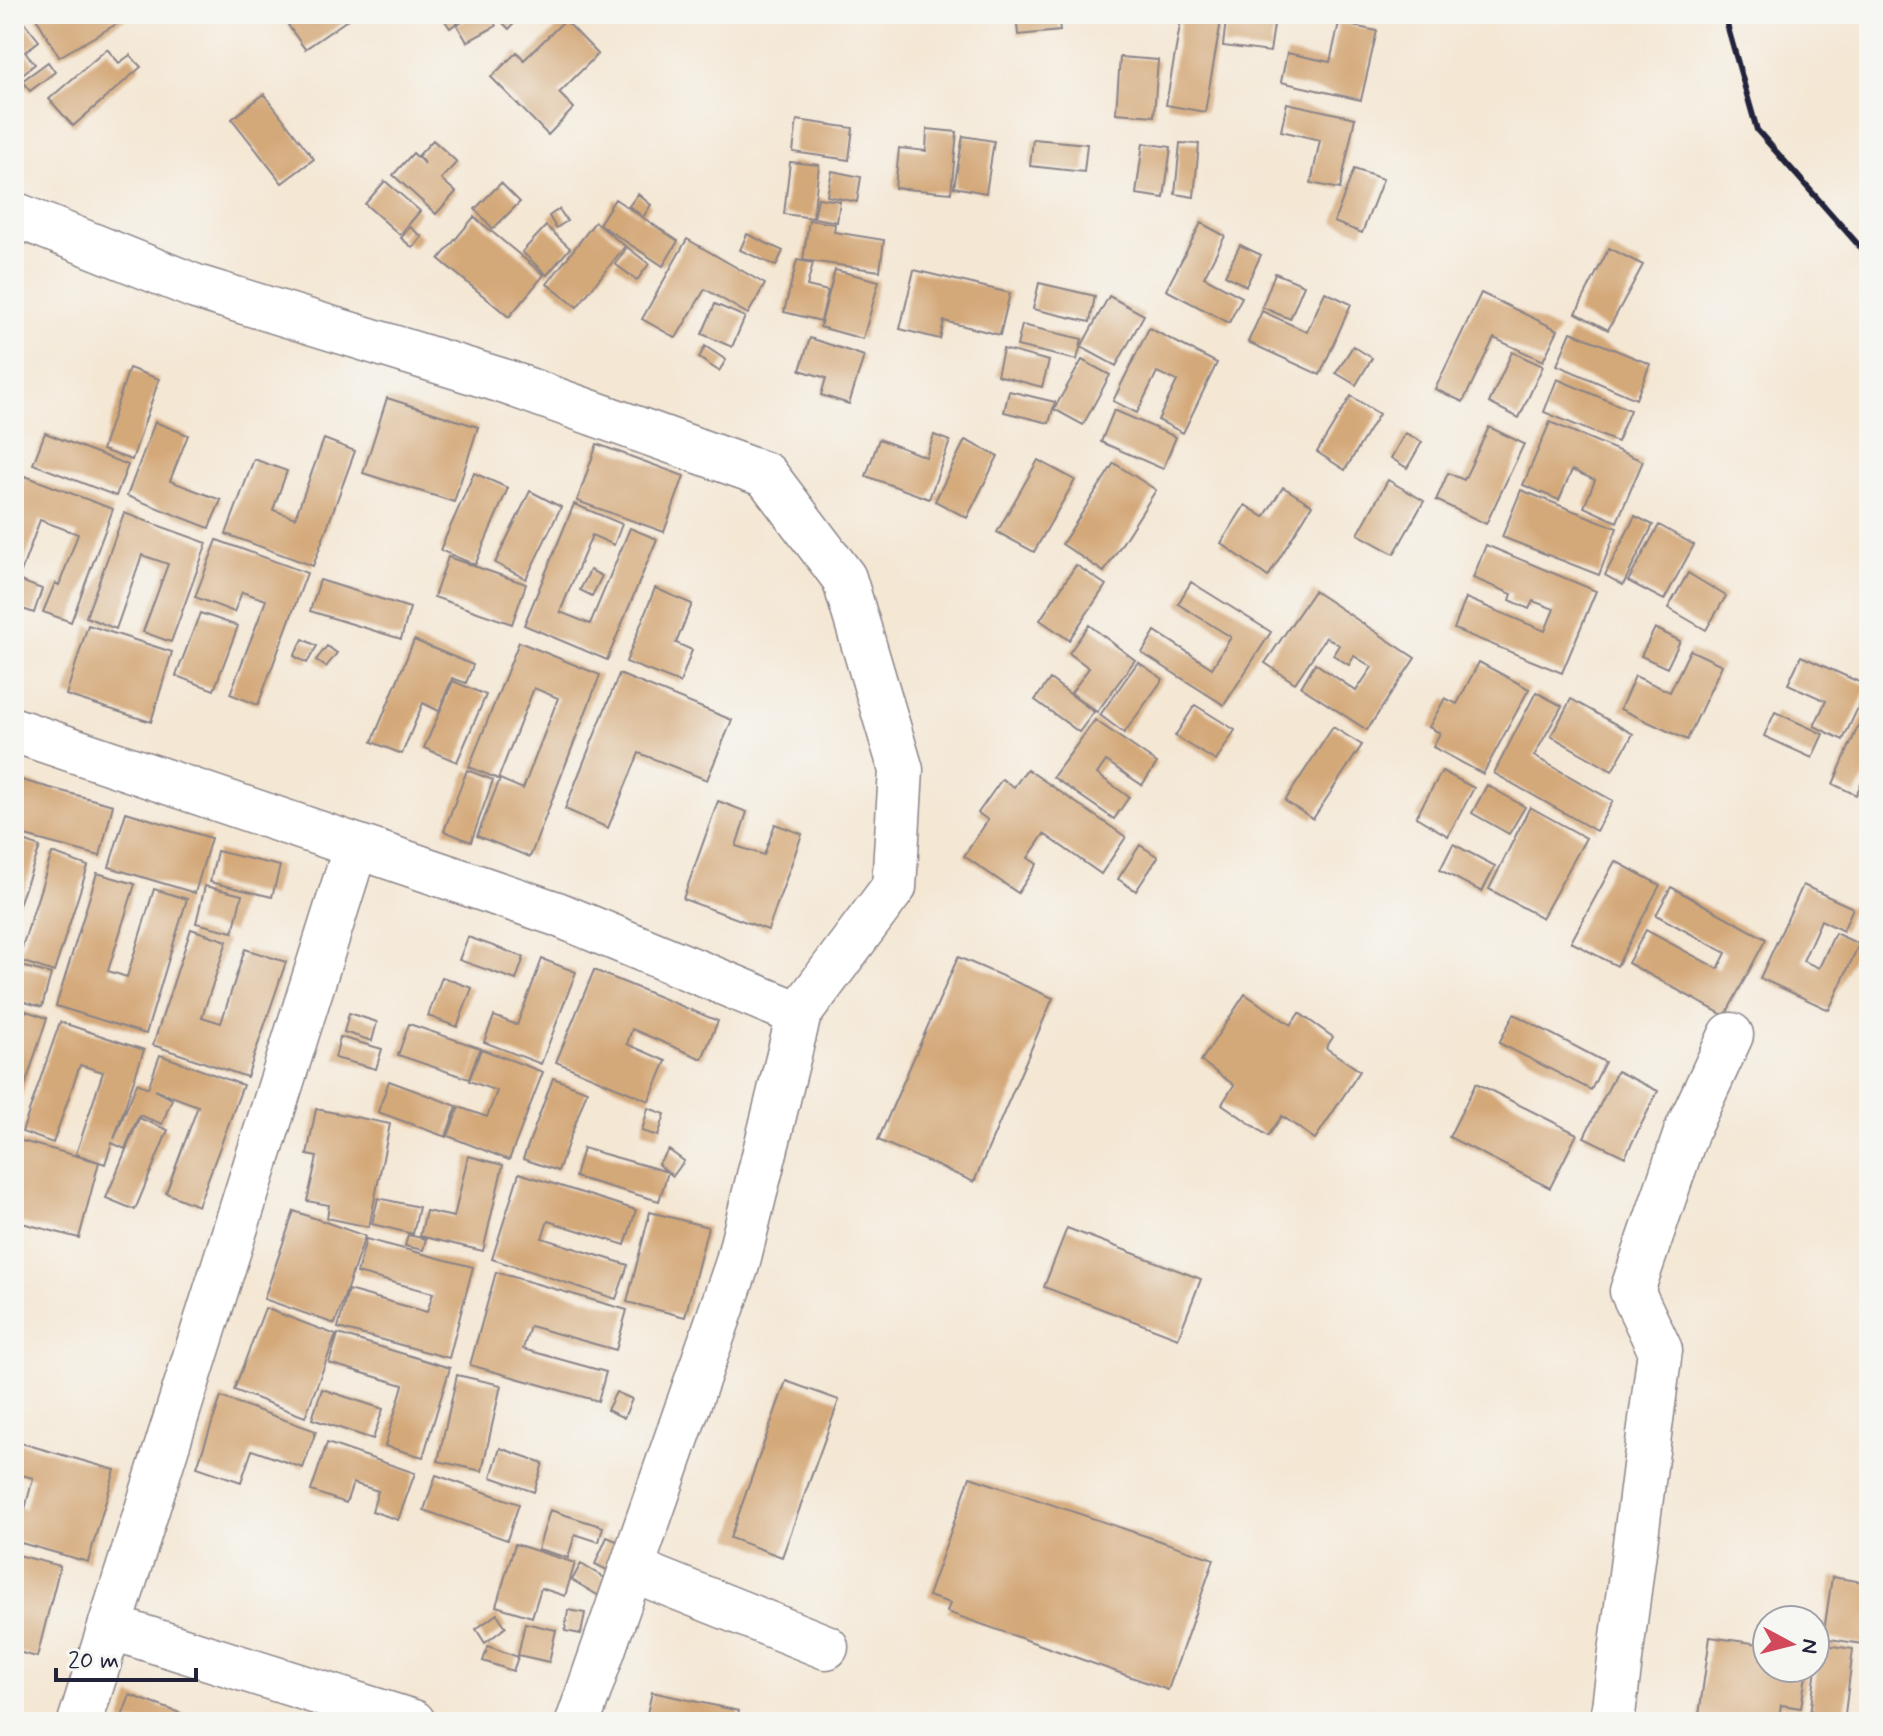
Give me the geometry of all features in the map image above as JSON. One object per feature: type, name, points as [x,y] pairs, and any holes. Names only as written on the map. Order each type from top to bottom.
[{"type":"street","points":[[14,214],[196,287],[503,381],[766,475],[844,578],[901,770],[894,887],[799,1014],[737,1265],[578,1722]]},
{"type":"street","points":[[14,730],[557,914],[799,1014]]},
{"type":"street","points":[[80,1722],[356,846]]},
{"type":"street","points":[[1612,1722],[1660,1350],[1632,1291],[1687,1130],[1731,1035]]},
{"type":"street","points":[[631,1569],[826,1647]]},
{"type":"street","points":[[110,1627],[413,1722]]},
{"type":"building","points":[[34,14],[134,14],[59,57]]},
{"type":"building","points":[[304,14],[356,14],[305,49],[288,25]]},
{"type":"building","points":[[440,14],[469,14],[450,28]]},
{"type":"building","points":[[476,14],[490,14],[496,26],[467,42],[457,25]]},
{"type":"building","points":[[494,14],[523,14],[509,29]]},
{"type":"building","points":[[1016,14],[1058,14],[1060,31],[1018,35]]},
{"type":"building","points":[[1182,14],[1221,21],[1205,112],[1166,105]]},
{"type":"building","points":[[20,17],[39,41],[25,52],[35,64],[14,81],[14,48],[22,41],[14,46],[14,22]]},
{"type":"building","points":[[565,20],[598,54],[559,93],[574,108],[548,135],[491,77],[517,52],[524,60]]},
{"type":"building","points":[[1226,20],[1274,25],[1270,52],[1223,46]]},
{"type":"building","points":[[1339,23],[1377,31],[1361,100],[1281,82],[1287,53],[1330,62]]},
{"type":"building","points":[[107,49],[119,63],[130,55],[141,67],[73,126],[49,99]]},
{"type":"building","points":[[1120,57],[1158,60],[1154,116],[1116,113]]},
{"type":"building","points":[[48,62],[55,72],[30,91],[22,81]]},
{"type":"building","points":[[264,94],[314,159],[282,183],[232,119]]},
{"type":"building","points":[[1287,103],[1355,118],[1340,189],[1311,183],[1320,140],[1281,131]]},
{"type":"building","points":[[797,120],[853,128],[849,160],[793,152]]},
{"type":"building","points":[[927,129],[957,132],[951,193],[895,188],[899,148],[926,151]]},
{"type":"building","points":[[963,136],[994,141],[986,193],[954,187]]},
{"type":"building","points":[[1033,139],[1087,144],[1084,172],[1030,166]]},
{"type":"building","points":[[433,140],[457,162],[441,179],[456,192],[436,214],[393,175],[413,153],[425,164],[418,156]]},
{"type":"building","points":[[1143,143],[1171,147],[1164,198],[1136,194]]},
{"type":"building","points":[[1180,143],[1199,144],[1194,197],[1175,194]]},
{"type":"building","points":[[790,162],[819,165],[813,218],[784,214]]},
{"type":"building","points":[[1354,169],[1383,179],[1362,233],[1334,222]]},
{"type":"building","points":[[832,171],[861,177],[857,202],[827,196]]},
{"type":"building","points":[[385,181],[420,211],[400,235],[365,204]]},
{"type":"building","points":[[501,183],[520,202],[493,229],[475,209]]},
{"type":"building","points":[[638,194],[651,205],[643,217],[629,206]]},
{"type":"building","points":[[818,198],[840,201],[837,222],[814,218]]},
{"type":"building","points":[[615,199],[678,241],[663,266],[599,224]]},
{"type":"building","points":[[559,209],[567,221],[556,228],[549,216]]},
{"type":"building","points":[[474,217],[544,275],[509,317],[439,259]]},
{"type":"building","points":[[809,220],[835,224],[834,232],[884,240],[880,271],[803,260]]},
{"type":"building","points":[[595,222],[625,246],[577,307],[547,284]]},
{"type":"building","points":[[1201,223],[1225,236],[1204,277],[1242,297],[1229,323],[1166,290]]},
{"type":"building","points":[[546,226],[570,248],[547,275],[522,252]]},
{"type":"building","points":[[410,227],[422,237],[413,248],[401,238]]},
{"type":"building","points":[[747,234],[783,251],[776,266],[740,250]]},
{"type":"building","points":[[687,239],[765,284],[748,314],[705,289],[676,338],[642,319]]},
{"type":"building","points":[[1240,245],[1261,255],[1246,286],[1225,275]]},
{"type":"building","points":[[627,247],[649,264],[637,280],[615,264]]},
{"type":"building","points":[[1609,248],[1643,265],[1608,330],[1576,313]]},
{"type":"building","points":[[797,260],[813,263],[807,286],[828,291],[821,321],[784,312]]},
{"type":"building","points":[[835,270],[879,281],[863,339],[820,327]]},
{"type":"building","points":[[914,270],[1010,293],[1000,335],[944,321],[940,339],[900,329]]},
{"type":"building","points":[[1275,273],[1304,285],[1290,319],[1262,307]]},
{"type":"building","points":[[1039,283],[1095,296],[1090,322],[1033,309]]},
{"type":"building","points":[[1325,292],[1351,304],[1320,375],[1248,342],[1262,311],[1307,332]]},
{"type":"building","points":[[1481,293],[1558,330],[1543,361],[1494,338],[1463,402],[1435,389]]},
{"type":"building","points":[[1109,296],[1144,315],[1116,366],[1081,347]]},
{"type":"building","points":[[715,304],[745,317],[732,347],[702,334]]},
{"type":"building","points":[[1022,325],[1082,339],[1077,360],[1017,346]]},
{"type":"building","points":[[1149,328],[1217,363],[1183,433],[1158,420],[1177,381],[1157,372],[1137,413],[1113,401]]},
{"type":"building","points":[[1571,332],[1650,364],[1636,399],[1557,365]]},
{"type":"building","points":[[810,338],[864,356],[849,404],[821,395],[826,378],[800,370]]},
{"type":"building","points":[[705,346],[726,360],[719,371],[699,358]]},
{"type":"building","points":[[1353,346],[1372,358],[1356,385],[1336,373]]},
{"type":"building","points":[[1003,349],[1049,361],[1042,387],[997,375]]},
{"type":"building","points":[[1512,352],[1543,366],[1519,418],[1489,403]]},
{"type":"building","points":[[1082,360],[1110,375],[1083,425],[1054,409]]},
{"type":"building","points":[[129,368],[159,379],[132,460],[102,450]]},
{"type":"building","points":[[1557,379],[1630,410],[1617,442],[1544,412]]},
{"type":"building","points":[[1009,391],[1055,402],[1049,423],[1004,412]]},
{"type":"building","points":[[1351,396],[1379,414],[1345,470],[1317,452]]},
{"type":"building","points":[[387,398],[478,427],[454,502],[363,473]]},
{"type":"building","points":[[1114,410],[1176,437],[1163,469],[1101,442]]},
{"type":"building","points":[[155,422],[188,435],[170,481],[221,500],[209,528],[127,496]]},
{"type":"building","points":[[1550,422],[1643,461],[1617,522],[1584,507],[1595,480],[1572,470],[1559,500],[1523,485]]},
{"type":"building","points":[[1489,427],[1524,444],[1486,524],[1436,500],[1448,473],[1464,480]]},
{"type":"building","points":[[45,433],[128,465],[116,496],[33,464]]},
{"type":"building","points":[[1405,433],[1422,442],[1407,468],[1391,458]]},
{"type":"building","points":[[934,435],[950,441],[929,499],[866,476],[879,439],[926,457]]},
{"type":"building","points":[[324,439],[355,451],[313,566],[226,534],[254,459],[287,471],[273,510],[295,518]]},
{"type":"building","points":[[965,440],[998,456],[967,518],[935,501]]},
{"type":"building","points":[[597,444],[684,476],[664,532],[577,501]]},
{"type":"building","points":[[1038,460],[1075,480],[1034,552],[997,532]]},
{"type":"building","points":[[1114,463],[1156,490],[1104,572],[1062,544]]},
{"type":"building","points":[[474,473],[508,488],[475,565],[440,550]]},
{"type":"building","points":[[25,476],[113,509],[71,622],[43,612],[55,583],[59,585],[78,534],[40,520],[18,580],[42,589],[34,613],[14,606],[14,506]]},
{"type":"building","points":[[1388,480],[1424,501],[1394,554],[1358,534]]},
{"type":"building","points":[[1283,487],[1312,505],[1268,577],[1221,543],[1245,505],[1264,517]]},
{"type":"building","points":[[1521,490],[1617,528],[1599,575],[1502,537]]},
{"type":"building","points":[[530,491],[561,507],[526,579],[495,563]]},
{"type":"building","points":[[574,504],[622,524],[614,545],[592,535],[560,612],[590,624],[630,528],[657,539],[607,660],[524,625]]},
{"type":"building","points":[[124,513],[207,543],[171,642],[143,632],[168,564],[142,555],[116,629],[86,617]]},
{"type":"building","points":[[1635,516],[1653,525],[1623,585],[1605,575]]},
{"type":"building","points":[[1659,525],[1694,545],[1664,600],[1628,581]]},
{"type":"building","points":[[217,540],[307,573],[258,705],[230,694],[266,600],[242,592],[234,612],[195,597]]},
{"type":"building","points":[[1486,545],[1596,591],[1562,673],[1454,629],[1466,598],[1545,631],[1554,609],[1533,601],[1529,609],[1510,600],[1512,594],[1473,578]]},
{"type":"building","points":[[448,557],[526,584],[512,624],[434,597]]},
{"type":"building","points":[[1076,565],[1106,585],[1069,640],[1040,620]]},
{"type":"building","points":[[590,570],[602,576],[592,596],[580,590]]},
{"type":"building","points":[[1688,573],[1726,596],[1706,630],[1668,608]]},
{"type":"building","points":[[320,580],[410,608],[401,639],[310,611]]},
{"type":"building","points":[[1191,582],[1271,632],[1224,705],[1142,653],[1155,631],[1212,668],[1231,637],[1178,604]]},
{"type":"building","points":[[655,588],[692,604],[676,643],[692,650],[680,683],[626,662]]},
{"type":"building","points":[[1314,591],[1415,658],[1367,730],[1301,687],[1315,663],[1356,691],[1372,667],[1354,656],[1349,665],[1333,655],[1339,645],[1326,637],[1295,683],[1265,663]]},
{"type":"building","points":[[200,613],[238,626],[214,690],[176,676]]},
{"type":"building","points":[[88,625],[172,652],[151,722],[66,695]]},
{"type":"building","points":[[1089,625],[1135,660],[1097,712],[1071,693],[1089,668],[1069,653]]},
{"type":"building","points":[[1655,628],[1680,641],[1667,668],[1641,656]]},
{"type":"building","points":[[303,639],[317,646],[307,663],[294,656]]},
{"type":"building","points":[[414,640],[473,665],[466,683],[452,678],[439,711],[423,703],[402,754],[372,742]]},
{"type":"building","points":[[519,642],[600,675],[530,857],[477,836],[500,779],[523,789],[558,698],[534,688],[498,779],[469,767]]},
{"type":"building","points":[[327,646],[337,653],[326,667],[316,660]]},
{"type":"building","points":[[1690,650],[1722,665],[1687,740],[1620,709],[1635,676],[1670,692]]},
{"type":"building","points":[[1801,656],[1868,686],[1843,740],[1814,726],[1826,701],[1788,684]]},
{"type":"building","points":[[1138,662],[1163,679],[1124,733],[1100,715]]},
{"type":"building","points":[[1479,662],[1529,689],[1483,774],[1433,747],[1440,733],[1429,727],[1445,698],[1457,704]]},
{"type":"building","points":[[619,674],[732,720],[707,780],[639,753],[608,828],[565,809]]},
{"type":"building","points":[[1050,679],[1094,712],[1079,732],[1035,700]]},
{"type":"building","points":[[453,681],[486,695],[457,762],[424,748]]},
{"type":"building","points":[[1536,692],[1562,706],[1534,756],[1613,801],[1596,831],[1494,773]]},
{"type":"building","points":[[1571,699],[1633,734],[1612,771],[1551,736]]},
{"type":"building","points":[[1869,701],[1869,767],[1856,795],[1833,784]]},
{"type":"building","points":[[1195,705],[1235,730],[1216,761],[1175,736]]},
{"type":"building","points":[[1775,712],[1823,734],[1812,758],[1764,736]]},
{"type":"building","points":[[1095,720],[1157,763],[1142,785],[1106,761],[1097,774],[1129,797],[1114,819],[1053,777]]},
{"type":"building","points":[[1333,727],[1362,745],[1313,819],[1285,801]]},
{"type":"building","points":[[1027,769],[1126,837],[1101,874],[1044,834],[1028,858],[1037,864],[1018,893],[964,856],[988,820],[978,813],[1002,779],[1014,787]]},
{"type":"building","points":[[467,770],[493,780],[471,842],[444,831]]},
{"type":"building","points":[[1442,771],[1474,788],[1448,836],[1416,817]]},
{"type":"building","points":[[21,780],[113,805],[100,856],[14,833],[14,807]]},
{"type":"building","points":[[1487,785],[1525,807],[1509,834],[1472,813]]},
{"type":"building","points":[[718,801],[747,812],[736,846],[764,855],[775,824],[802,834],[768,930],[683,899]]},
{"type":"building","points":[[1530,807],[1586,838],[1542,918],[1489,889]]},
{"type":"building","points":[[126,812],[211,838],[195,893],[109,867]]},
{"type":"building","points":[[14,837],[40,847],[14,918]]},
{"type":"building","points":[[1453,844],[1495,866],[1482,892],[1440,870]]},
{"type":"building","points":[[1140,845],[1158,857],[1136,891],[1118,879]]},
{"type":"building","points":[[217,851],[280,866],[272,897],[210,882]]},
{"type":"building","points":[[52,853],[88,866],[54,972],[18,960]]},
{"type":"building","points":[[1615,861],[1660,885],[1617,966],[1571,942]]},
{"type":"building","points":[[97,873],[135,884],[108,971],[127,977],[154,889],[187,899],[146,1034],[56,1006]]},
{"type":"building","points":[[1803,885],[1853,908],[1843,931],[1821,920],[1803,961],[1819,968],[1835,933],[1859,944],[1829,1010],[1760,978]]},
{"type":"building","points":[[205,886],[242,895],[233,932],[196,923]]},
{"type":"building","points":[[1671,887],[1766,939],[1725,1016],[1628,963],[1646,930],[1718,969],[1726,953],[1656,915]]},
{"type":"building","points":[[191,929],[227,941],[202,1017],[221,1023],[245,949],[286,962],[247,1077],[153,1045]]},
{"type":"building","points":[[468,937],[524,957],[516,980],[459,960]]},
{"type":"building","points":[[958,957],[1053,998],[974,1182],[878,1140]]},
{"type":"building","points":[[542,959],[576,972],[541,1064],[484,1042],[494,1016],[517,1025]]},
{"type":"building","points":[[14,964],[51,974],[42,1007],[14,999]]},
{"type":"building","points":[[594,970],[718,1021],[702,1059],[632,1029],[627,1044],[666,1061],[649,1101],[556,1062]]},
{"type":"building","points":[[442,977],[472,988],[457,1027],[428,1016]]},
{"type":"building","points":[[1245,994],[1291,1025],[1299,1013],[1333,1037],[1326,1048],[1360,1071],[1315,1139],[1282,1116],[1268,1136],[1222,1104],[1234,1085],[1201,1061]]},
{"type":"building","points":[[14,1007],[47,1018],[19,1104],[14,1102]]},
{"type":"building","points":[[349,1013],[377,1022],[372,1041],[344,1032]]},
{"type":"building","points":[[1514,1014],[1605,1062],[1591,1090],[1499,1043]]},
{"type":"building","points":[[60,1022],[144,1050],[114,1139],[137,1083],[148,1088],[160,1055],[243,1085],[198,1206],[166,1193],[198,1106],[155,1090],[172,1099],[162,1124],[139,1115],[125,1149],[112,1143],[105,1164],[76,1154],[103,1072],[80,1065],[53,1143],[22,1132]]},
{"type":"building","points":[[409,1024],[480,1048],[469,1079],[398,1055]]},
{"type":"building","points":[[340,1037],[382,1049],[376,1069],[335,1058]]},
{"type":"building","points":[[481,1049],[543,1072],[509,1160],[448,1136],[459,1107],[487,1117],[497,1091],[469,1081]]},
{"type":"building","points":[[1617,1071],[1658,1091],[1625,1157],[1584,1137]]},
{"type":"building","points":[[553,1078],[587,1091],[558,1171],[523,1159]]},
{"type":"building","points":[[389,1081],[457,1106],[446,1137],[378,1112]]},
{"type":"building","points":[[1476,1083],[1577,1134],[1550,1188],[1449,1137]]},
{"type":"building","points":[[648,1108],[665,1114],[658,1136],[642,1131]]},
{"type":"building","points":[[316,1109],[390,1124],[369,1227],[327,1218],[329,1205],[307,1201],[317,1157],[307,1155]]},
{"type":"building","points":[[139,1118],[168,1130],[135,1210],[106,1198]]},
{"type":"building","points":[[18,1140],[99,1162],[79,1238],[14,1221],[14,1155]]},
{"type":"building","points":[[583,1148],[668,1172],[659,1201],[575,1177]]},
{"type":"building","points":[[669,1150],[684,1161],[673,1176],[658,1164]]},
{"type":"building","points":[[468,1156],[503,1165],[483,1251],[420,1236],[426,1211],[454,1217]]},
{"type":"building","points":[[519,1173],[636,1210],[625,1245],[548,1221],[542,1238],[628,1265],[616,1299],[492,1259]]},
{"type":"building","points":[[378,1198],[419,1207],[413,1234],[372,1224]]},
{"type":"building","points":[[294,1211],[365,1236],[335,1324],[264,1299]]},
{"type":"building","points":[[650,1212],[708,1227],[685,1317],[627,1302]]},
{"type":"building","points":[[1067,1228],[1201,1279],[1178,1338],[1044,1287]]},
{"type":"building","points":[[408,1235],[426,1239],[423,1250],[405,1246]]},
{"type":"building","points":[[366,1239],[473,1267],[449,1358],[338,1328],[348,1290],[427,1312],[433,1293],[357,1273]]},
{"type":"building","points":[[496,1272],[627,1310],[616,1350],[530,1326],[523,1349],[606,1372],[598,1401],[470,1365]]},
{"type":"building","points":[[265,1308],[336,1335],[305,1417],[234,1390]]},
{"type":"building","points":[[338,1334],[450,1368],[423,1457],[385,1446],[403,1385],[329,1363]]},
{"type":"building","points":[[457,1375],[501,1385],[482,1471],[438,1461]]},
{"type":"building","points":[[786,1381],[839,1400],[782,1557],[730,1538]]},
{"type":"building","points":[[322,1389],[383,1409],[373,1439],[312,1419]]},
{"type":"building","points":[[616,1392],[632,1399],[624,1418],[607,1410]]},
{"type":"building","points":[[221,1397],[316,1431],[303,1468],[252,1450],[241,1482],[197,1467]]},
{"type":"building","points":[[14,1441],[115,1470],[88,1562],[14,1541],[14,1506],[25,1509],[33,1478],[14,1473]]},
{"type":"building","points":[[327,1443],[415,1473],[398,1520],[372,1511],[378,1491],[353,1483],[346,1503],[311,1491]]},
{"type":"building","points":[[500,1448],[543,1463],[534,1492],[491,1477]]},
{"type":"building","points":[[436,1475],[519,1504],[507,1540],[424,1510]]},
{"type":"building","points":[[970,1477],[1214,1559],[1168,1690],[947,1612],[950,1603],[928,1596]]},
{"type":"building","points":[[550,1510],[603,1527],[599,1542],[575,1534],[568,1558],[538,1549]]},
{"type":"building","points":[[607,1537],[626,1545],[613,1573],[595,1564]]},
{"type":"building","points":[[515,1544],[575,1563],[565,1596],[541,1588],[532,1617],[496,1606]]},
{"type":"building","points":[[14,1554],[60,1566],[37,1657],[14,1651]]},
{"type":"building","points":[[581,1564],[615,1584],[606,1600],[572,1580]]},
{"type":"building","points":[[1832,1577],[1869,1583],[1869,1645],[1831,1639],[1831,1604],[1828,1604]]},
{"type":"building","points":[[568,1610],[585,1613],[581,1634],[565,1631]]},
{"type":"building","points":[[497,1614],[506,1627],[485,1643],[476,1629]]},
{"type":"building","points":[[525,1623],[556,1630],[549,1662],[518,1655]]},
{"type":"building","points":[[1710,1637],[1751,1643],[1751,1684],[1805,1684],[1801,1708],[1781,1705],[1778,1722],[1698,1722]]},
{"type":"building","points":[[488,1646],[518,1657],[513,1671],[483,1661]]},
{"type":"building","points":[[1831,1646],[1853,1649],[1844,1722],[1809,1722],[1814,1684],[1831,1684]]},
{"type":"building","points":[[652,1692],[739,1711],[736,1722],[645,1722]]},
{"type":"building","points":[[130,1695],[205,1722],[120,1722]]},
{"type":"railway","points":[[1724,14],[1757,130],[1869,257]]}]
